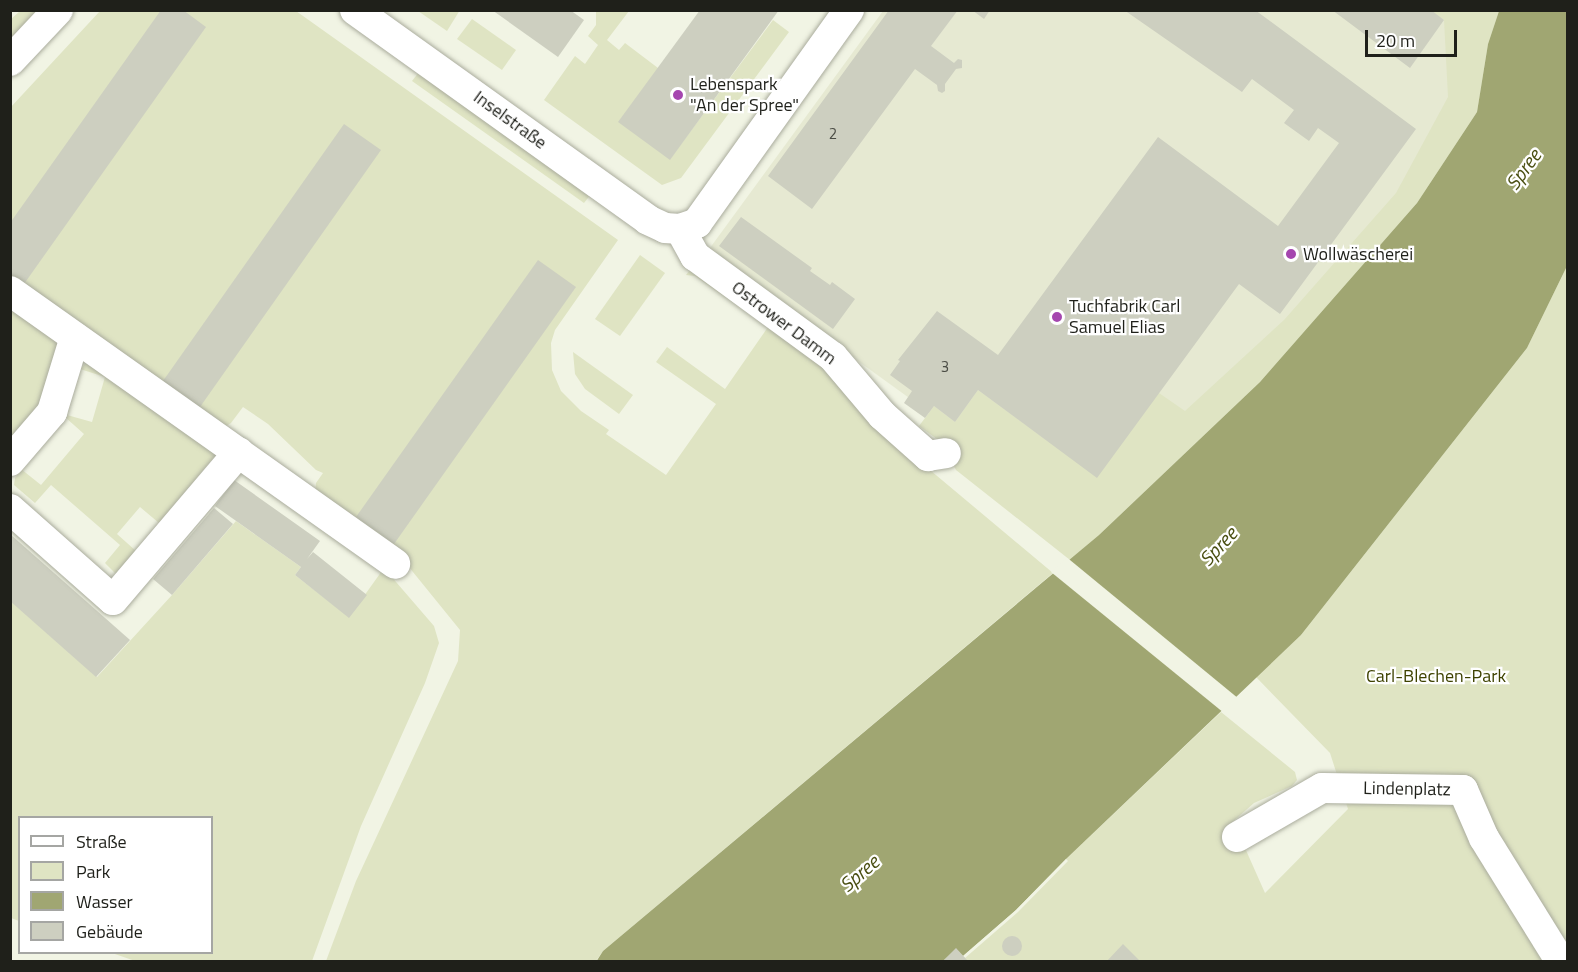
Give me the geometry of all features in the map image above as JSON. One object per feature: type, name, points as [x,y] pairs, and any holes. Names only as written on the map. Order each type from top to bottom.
[{"type":"street","points":[[10,61],[58,10]]},
{"type":"street","name":"Inselstraße","points":[[355,10],[648,220],[672,229]]},
{"type":"street","points":[[672,229],[697,223],[849,10]]},
{"type":"street","name":"Ostrower Damm","points":[[672,229],[695,256],[833,357],[882,415],[928,456],[946,453]]},
{"type":"street","points":[[10,291],[395,564]]},
{"type":"street","points":[[10,461],[52,412],[75,337]]},
{"type":"street","points":[[10,509],[113,600],[238,452]]},
{"type":"street","name":"Lindenplatz","points":[[1237,837],[1322,789],[1463,790],[1484,838],[1562,962]]},
{"type":"shaded area","name":"Tuchfabrik Carl Samuel Elias","points":[[883,11],[1442,11],[1477,112],[1099,535],[707,252]]},
{"type":"green space","points":[[418,10],[460,10],[447,31],[418,11]]},
{"type":"green space","points":[[20,11],[37,11],[11,39],[10,20]]},
{"type":"green space","points":[[100,11],[296,11],[618,240],[555,330],[551,343],[552,370],[561,391],[581,411],[609,430],[606,434],[666,475],[716,404],[656,362],[667,347],[725,389],[768,327],[695,276],[686,275],[690,270],[826,366],[875,424],[1053,573],[603,951],[596,961],[326,961],[356,881],[458,661],[460,630],[400,556],[315,495],[316,483],[323,473],[316,470],[268,424],[243,407],[231,423],[222,429],[11,282],[10,108]]},
{"type":"green space","points":[[596,11],[629,11],[607,40],[619,50],[625,43],[658,68],[670,159],[773,20],[789,32],[681,178],[662,185],[544,100],[575,56],[585,64],[598,45],[588,36],[596,25]]},
{"type":"green space","points":[[1431,11],[1499,11],[1488,44],[1477,112],[1417,203],[1260,382],[1070,560],[956,470],[941,442],[919,426],[934,406],[955,422],[978,390],[1049,442],[1159,393],[1185,411],[1284,320],[1396,193],[1448,97],[1444,20]]},
{"type":"green space","points":[[472,19],[516,50],[502,70],[457,39]]},
{"type":"green space","points":[[419,72],[591,194],[584,203],[412,81]]},
{"type":"green space","points":[[640,255],[665,273],[620,336],[595,319]]},
{"type":"green space","name":"Carl-Blechen-Park","points":[[1567,266],[1567,961],[942,962],[956,948],[1016,910],[1066,859],[1221,712],[1295,772],[1297,780],[1292,786],[1254,803],[1229,825],[1245,848],[1265,893],[1348,809],[1330,753],[1256,677],[1301,635],[1527,348]]},
{"type":"green space","points":[[10,300],[60,342],[44,402],[10,444]]},
{"type":"green space","points":[[573,352],[633,395],[619,414],[585,389],[575,374]]},
{"type":"green space","points":[[90,359],[220,450],[159,523],[140,507],[117,534],[136,551],[116,574],[105,563],[120,545],[51,485],[35,503],[14,485],[15,478],[21,469],[41,485],[84,434],[65,417],[67,415],[92,422],[105,377],[80,369]]},
{"type":"green space","points":[[236,521],[301,567],[295,575],[349,617],[384,568],[434,626],[439,643],[425,683],[361,826],[312,961],[138,962],[115,954],[213,954],[213,816],[18,816],[18,921],[11,918],[11,601],[97,677]]},
{"type":"water","name":"Spree","points":[[1499,11],[1567,11],[1567,266],[1527,348],[1301,635],[1066,859],[1016,910],[963,956],[956,949],[942,962],[596,962],[603,951],[1099,535],[1260,382],[1417,203],[1477,112],[1488,44]]},
{"type":"pier","points":[[1067,558],[1239,699],[1224,713],[1051,572]]},
{"type":"pier","points":[[1066,859],[1068,861],[1018,912],[965,958],[963,956],[1016,910]]},
{"type":"building","points":[[161,10],[183,10],[206,27],[24,284],[10,274],[10,223]]},
{"type":"building","points":[[492,10],[570,10],[584,20],[558,57]]},
{"type":"building","name":"Lebenspark \"An der Spree\"","points":[[700,10],[779,10],[670,160],[618,122]]},
{"type":"building","points":[[889,10],[958,10],[931,46],[954,63],[958,59],[962,60],[962,68],[956,69],[945,84],[945,91],[942,93],[938,91],[937,85],[915,69],[812,209],[768,176]]},
{"type":"building","points":[[972,10],[990,10],[984,19]]},
{"type":"building","points":[[1124,10],[1255,10],[1416,129],[1280,314],[1239,284],[1097,478],[978,390],[955,422],[934,406],[925,418],[904,403],[912,391],[890,375],[900,361],[898,360],[937,311],[998,355],[1158,137],[1278,226],[1339,143],[1318,128],[1309,141],[1284,123],[1294,110],[1252,79],[1242,92]]},
{"type":"building","points":[[1332,10],[1431,10],[1444,20],[1410,68]]},
{"type":"building","points":[[344,124],[381,150],[200,407],[163,381]]},
{"type":"building","points":[[741,217],[812,268],[810,271],[830,285],[832,282],[855,299],[833,329],[719,246]]},
{"type":"building","points":[[538,260],[576,287],[394,544],[356,517]]},
{"type":"building","points":[[234,480],[320,541],[307,559],[313,552],[367,595],[349,618],[295,575],[301,567],[215,506]]},
{"type":"building","points":[[214,508],[233,524],[172,595],[153,579]]},
{"type":"building","points":[[10,534],[130,640],[96,677],[10,601]]},
{"type":"building","points":[[1012,936],[1019,939],[1022,946],[1019,953],[1012,956],[1005,953],[1002,946],[1005,939]]},
{"type":"building","points":[[1123,944],[1141,962],[1106,962]]},
{"type":"building","points":[[956,948],[967,960],[965,962],[942,962]]},
{"type":"place","name":"Lebenspark \"An der Spree\"","points":[[678,95]]},
{"type":"place","name":"Wollwäscherei","points":[[1291,254]]},
{"type":"place","name":"Tuchfabrik Carl Samuel Elias","points":[[1057,317]]}]
